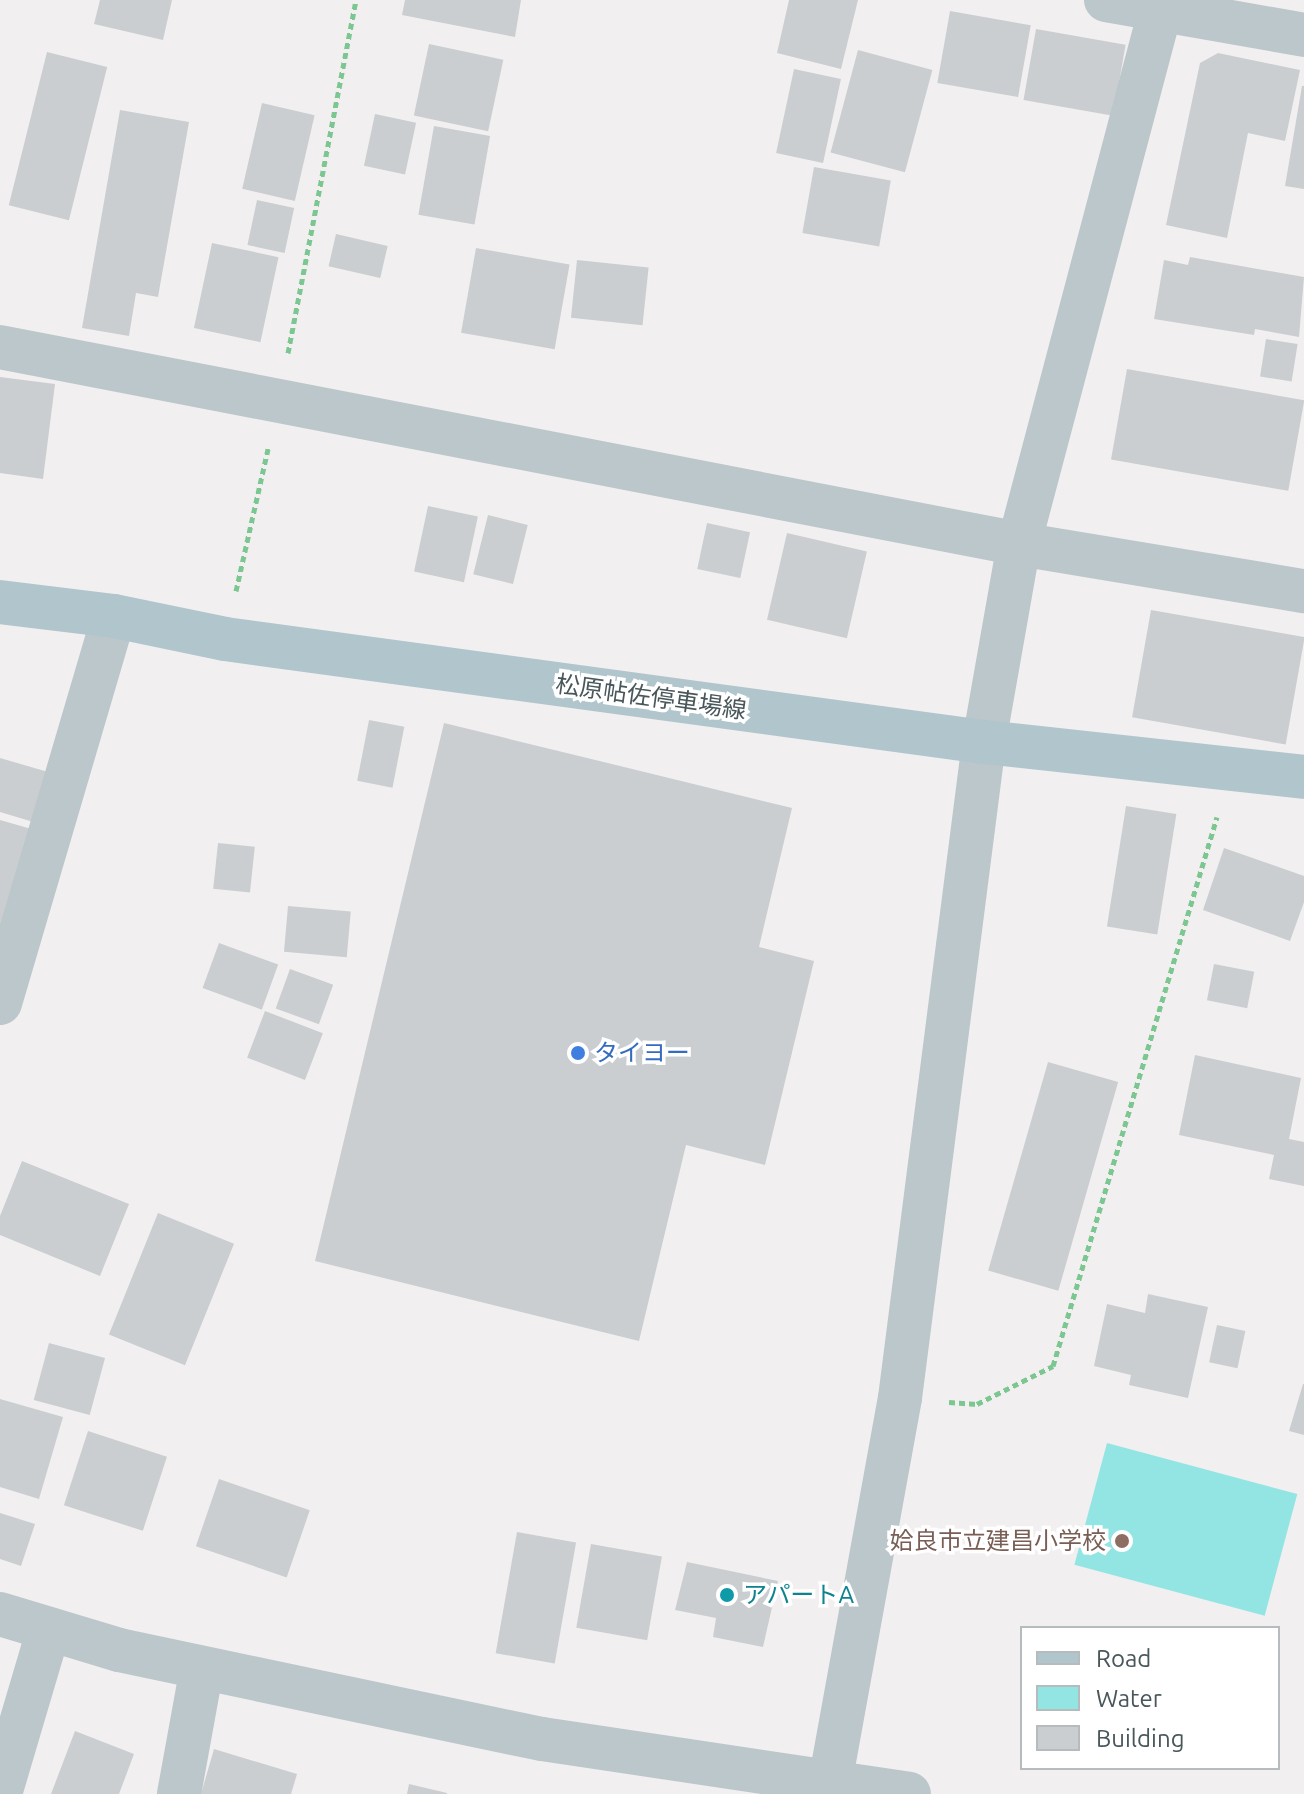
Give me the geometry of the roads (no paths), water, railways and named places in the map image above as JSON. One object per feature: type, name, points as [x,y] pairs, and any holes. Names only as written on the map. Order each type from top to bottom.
[{"type":"main road","name":"松原帖佐停車場線","points":[[0,602],[114,616],[225,639],[984,742],[1304,777]]},
{"type":"street","points":[[1106,0],[1162,5],[1304,35]]},
{"type":"street","points":[[830,1787],[900,1398],[984,742],[1019,544],[1162,5]]},
{"type":"street","points":[[0,347],[1019,544],[1304,591]]},
{"type":"street","points":[[0,1003],[114,616]]},
{"type":"street","points":[[0,1614],[119,1650],[542,1739],[830,1787],[909,1794]]},
{"type":"street","points":[[0,1794],[49,1629]]},
{"type":"street","points":[[179,1794],[202,1668]]},
{"type":"water","points":[[1107,1443],[1297,1494],[1265,1616],[1074,1565]]},
{"type":"place","name":"タイヨー","points":[[578,1053]]},
{"type":"place","name":"姶良市立建昌小学校","points":[[1122,1541]]},
{"type":"place","name":"アパートA","points":[[727,1595]]}]
